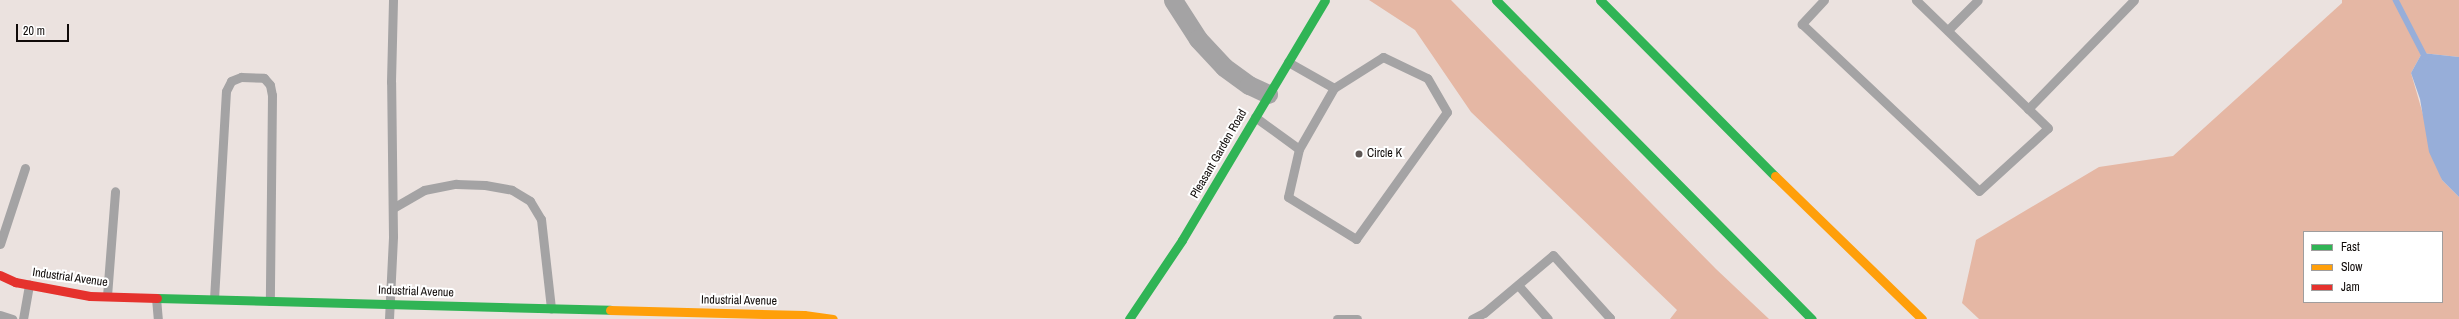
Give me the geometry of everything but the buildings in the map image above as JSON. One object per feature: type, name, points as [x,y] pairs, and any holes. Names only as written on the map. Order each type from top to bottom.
[{"type":"main road","name":"Pleasant Garden Road","points":[[1129,319],[1182,240],[1325,0]]},
{"type":"main road","points":[[1496,0],[1812,319]]},
{"type":"main road","points":[[1600,0],[1718,120],[1922,319]]},
{"type":"main road","name":"Industrial Avenue","points":[[0,275],[15,282],[90,296],[551,308],[649,315],[804,315],[833,319]]},
{"type":"street","points":[[1173,0],[1198,39],[1224,67],[1249,85],[1268,94]]},
{"type":"lane","points":[[389,319],[391,304],[393,208],[391,82],[393,0]]},
{"type":"lane","points":[[1824,0],[1802,24],[1979,191],[2048,128],[1916,0]]},
{"type":"lane","points":[[1948,30],[1978,0]]},
{"type":"lane","points":[[2028,109],[2134,0]]},
{"type":"lane","points":[[1383,57],[1428,78],[1447,112],[1356,239],[1288,197],[1299,150],[1334,88],[1383,57]]},
{"type":"lane","points":[[1288,62],[1334,88]]},
{"type":"lane","points":[[214,299],[226,91],[231,81],[241,77],[264,78],[270,85],[272,95],[270,300]]},
{"type":"lane","points":[[1254,117],[1299,150]]},
{"type":"lane","points":[[0,244],[24,168]]},
{"type":"lane","points":[[393,208],[424,190],[456,184],[485,185],[512,190],[530,201],[542,219],[551,308]]},
{"type":"lane","points":[[107,296],[114,191]]},
{"type":"lane","points":[[1472,319],[1484,313],[1553,255],[1610,318],[1608,319]]},
{"type":"lane","points":[[1518,284],[1548,319]]},
{"type":"lane","points":[[23,319],[29,285]]},
{"type":"lane","points":[[156,298],[158,319]]},
{"type":"lane","points":[[0,315],[12,319]]},
{"type":"lane","points":[[1337,319],[1357,319]]},
{"type":"shaded area","points":[[1369,0],[1451,0],[1716,269],[1769,319],[1670,319],[1677,310],[1471,112],[1415,30]]},
{"type":"shaded area","points":[[2342,0],[2459,0],[2459,57],[2422,53],[2411,73],[2442,180],[2459,197],[2459,319],[1979,319],[1962,303],[1976,240],[2099,167],[2173,156],[2342,3]]},
{"type":"water","points":[[2422,53],[2459,57],[2459,197],[2442,180],[2429,152],[2420,99],[2411,73]]},
{"type":"waterway","points":[[2396,0],[2426,58]]},
{"type":"traffic: fast","points":[[1129,319],[1182,240],[1325,0]]},
{"type":"traffic: fast","points":[[1496,0],[1812,319]]},
{"type":"traffic: fast","points":[[1600,0],[1775,176]]},
{"type":"traffic: fast","points":[[157,298],[610,310]]},
{"type":"traffic: slow","points":[[1775,176],[1922,319]]},
{"type":"traffic: slow","points":[[610,310],[804,315],[833,319]]},
{"type":"traffic: jam","points":[[0,275],[15,282],[90,296],[157,298]]},
{"type":"place","name":"Circle K","points":[[1359,154]]}]
